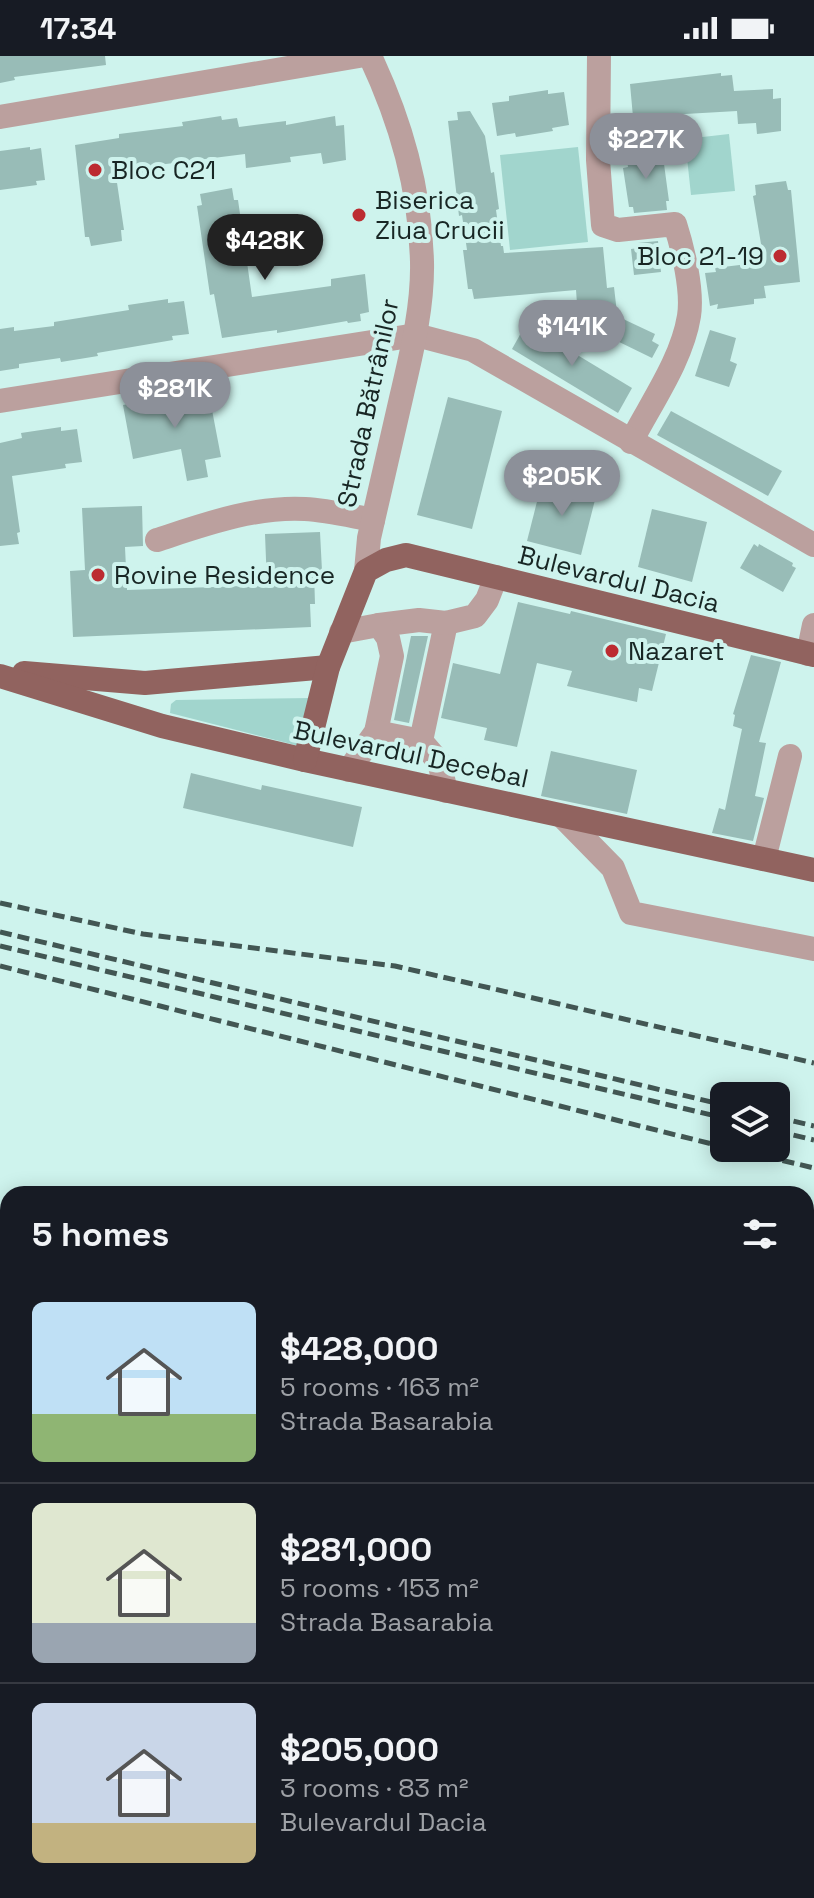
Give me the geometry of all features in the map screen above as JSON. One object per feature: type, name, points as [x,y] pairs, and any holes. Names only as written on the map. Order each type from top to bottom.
[{"type":"main road","name":"Bulevardul Dacia","points":[[366,571],[386,560],[406,555],[811,655]]},
{"type":"main road","name":"Strada Bătrânilor","points":[[305,760],[328,667],[366,571]]},
{"type":"main road","name":"Bulevardul Decebal","points":[[0,673],[145,683],[328,667]]},
{"type":"main road","name":"Bulevardul Decebal","points":[[0,673],[162,726],[349,770],[814,870]]},
{"type":"street","points":[[0,117],[359,56]]},
{"type":"street","name":"Strada Bătrânilor","points":[[366,571],[373,520],[416,335],[422,265],[419,210],[409,161],[393,104],[370,56]]},
{"type":"street","points":[[599,56],[598,160],[603,225],[618,230],[675,224],[684,250],[687,286],[689,315],[676,355],[631,442]]},
{"type":"street","points":[[0,401],[416,335],[473,350],[814,545]]},
{"type":"street","points":[[157,540],[235,517],[291,509],[373,520]]},
{"type":"street","points":[[341,632],[419,620],[446,623],[475,616],[487,600],[496,577]]},
{"type":"street","points":[[421,741],[446,623]]},
{"type":"street","points":[[349,770],[376,732],[392,656],[388,638],[379,625]]},
{"type":"street","points":[[811,655],[814,625]]},
{"type":"street","points":[[376,732],[421,741],[439,762],[446,791]]},
{"type":"street","points":[[764,859],[790,756]]},
{"type":"street","points":[[562,816],[613,868],[631,913],[814,949]]},
{"type":"green space","points":[[729,134],[735,191],[691,195],[685,139]]},
{"type":"green space","points":[[578,147],[588,242],[510,250],[500,155]]},
{"type":"green space","points":[[312,698],[299,746],[170,713],[171,704],[176,700]]},
{"type":"building","points":[[0,56],[105,56],[106,65],[14,77],[15,80],[0,83]]},
{"type":"building","points":[[721,73],[721,76],[732,75],[734,91],[773,89],[773,99],[781,98],[781,131],[757,134],[756,123],[738,124],[737,111],[633,117],[630,84]]},
{"type":"building","points":[[548,90],[548,94],[564,92],[569,125],[516,137],[515,133],[497,136],[492,103],[509,101],[509,96]]},
{"type":"building","points":[[470,111],[485,136],[491,173],[494,172],[499,209],[496,210],[504,253],[603,247],[607,288],[614,287],[617,313],[578,317],[576,290],[474,299],[472,289],[468,289],[463,250],[467,250],[462,215],[459,216],[448,121],[458,120],[457,112]]},
{"type":"building","points":[[221,116],[222,120],[237,118],[239,127],[286,121],[286,125],[335,116],[336,126],[344,125],[346,160],[323,164],[321,153],[290,157],[291,162],[246,168],[245,154],[158,165],[158,170],[116,176],[124,230],[121,230],[122,241],[91,246],[89,237],[85,237],[75,145],[119,138],[119,134],[183,126],[182,122]]},
{"type":"building","points":[[658,146],[660,164],[664,164],[669,201],[666,201],[667,210],[634,213],[633,207],[629,207],[623,168],[628,167],[626,150]]},
{"type":"building","points":[[30,147],[30,150],[41,148],[45,180],[36,181],[37,185],[0,190],[0,151]]},
{"type":"building","name":"Bloc 21-19","points":[[786,181],[788,190],[791,190],[800,282],[764,286],[766,298],[754,299],[754,304],[717,309],[718,304],[710,306],[705,273],[716,272],[715,268],[764,262],[753,196],[756,195],[755,185]]},
{"type":"building","points":[[232,188],[234,200],[238,200],[252,297],[331,286],[331,279],[365,274],[369,312],[360,314],[361,321],[222,338],[214,294],[210,295],[197,206],[202,205],[200,194]]},
{"type":"building","points":[[658,241],[661,272],[634,275],[631,249],[639,248],[638,243]]},
{"type":"building","points":[[168,299],[168,303],[184,301],[189,334],[172,336],[173,340],[97,353],[98,356],[19,364],[19,368],[0,371],[0,329],[14,327],[14,331],[54,326],[54,322],[129,310],[128,305]]},
{"type":"building","points":[[621,318],[655,334],[652,341],[659,345],[652,358],[611,338]]},
{"type":"building","points":[[526,324],[632,388],[618,413],[512,349]]},
{"type":"building","points":[[710,330],[736,338],[730,361],[737,364],[729,387],[695,376]]},
{"type":"building","points":[[208,389],[221,457],[205,460],[208,477],[187,481],[181,449],[133,459],[123,405]]},
{"type":"building","points":[[448,397],[502,411],[472,529],[417,515]]},
{"type":"building","points":[[671,411],[782,471],[768,496],[657,435]]},
{"type":"building","points":[[61,427],[61,431],[77,429],[82,462],[65,464],[66,468],[12,476],[19,544],[0,546],[0,443],[22,438],[21,433]]},
{"type":"building","points":[[542,482],[596,496],[581,555],[527,541]]},
{"type":"building","name":"Rovine Residence","points":[[142,506],[143,546],[125,547],[127,590],[267,585],[265,534],[320,532],[322,571],[314,571],[315,604],[310,604],[311,627],[73,637],[70,571],[85,570],[82,508]]},
{"type":"building","points":[[652,509],[707,522],[692,582],[638,567]]},
{"type":"building","points":[[754,544],[793,563],[792,566],[796,568],[783,592],[740,568]]},
{"type":"building","points":[[518,602],[570,614],[571,611],[666,634],[652,691],[639,688],[637,702],[567,686],[572,671],[537,663],[517,747],[484,740],[487,728],[441,718],[453,663],[500,674]]},
{"type":"building","points":[[411,636],[428,636],[409,723],[394,720]]},
{"type":"building","points":[[751,655],[781,662],[759,742],[766,743],[755,796],[764,798],[753,841],[712,833],[719,808],[725,810],[742,729],[733,726],[733,714]]},
{"type":"building","points":[[551,751],[637,770],[627,814],[541,796]]},
{"type":"building","points":[[191,773],[261,790],[262,785],[362,807],[353,847],[183,808]]},
{"type":"railway","points":[[0,903],[143,934],[395,966],[814,1063]]},
{"type":"railway","points":[[0,932],[710,1102]]},
{"type":"railway","points":[[0,946],[710,1115]]},
{"type":"railway","points":[[0,966],[710,1144]]},
{"type":"railway","points":[[790,1120],[814,1126]]},
{"type":"railway","points":[[790,1134],[814,1140]]},
{"type":"railway","points":[[789,1162],[814,1168]]},
{"type":"place","name":"Bloc C21","points":[[95,170]]},
{"type":"place","name":"Biserica Ziua Crucii","points":[[359,215]]},
{"type":"place","name":"Bloc 21-19","points":[[780,256]]},
{"type":"place","name":"Rovine Residence","points":[[98,575]]},
{"type":"place","name":"Nazaret","points":[[612,651]]}]
